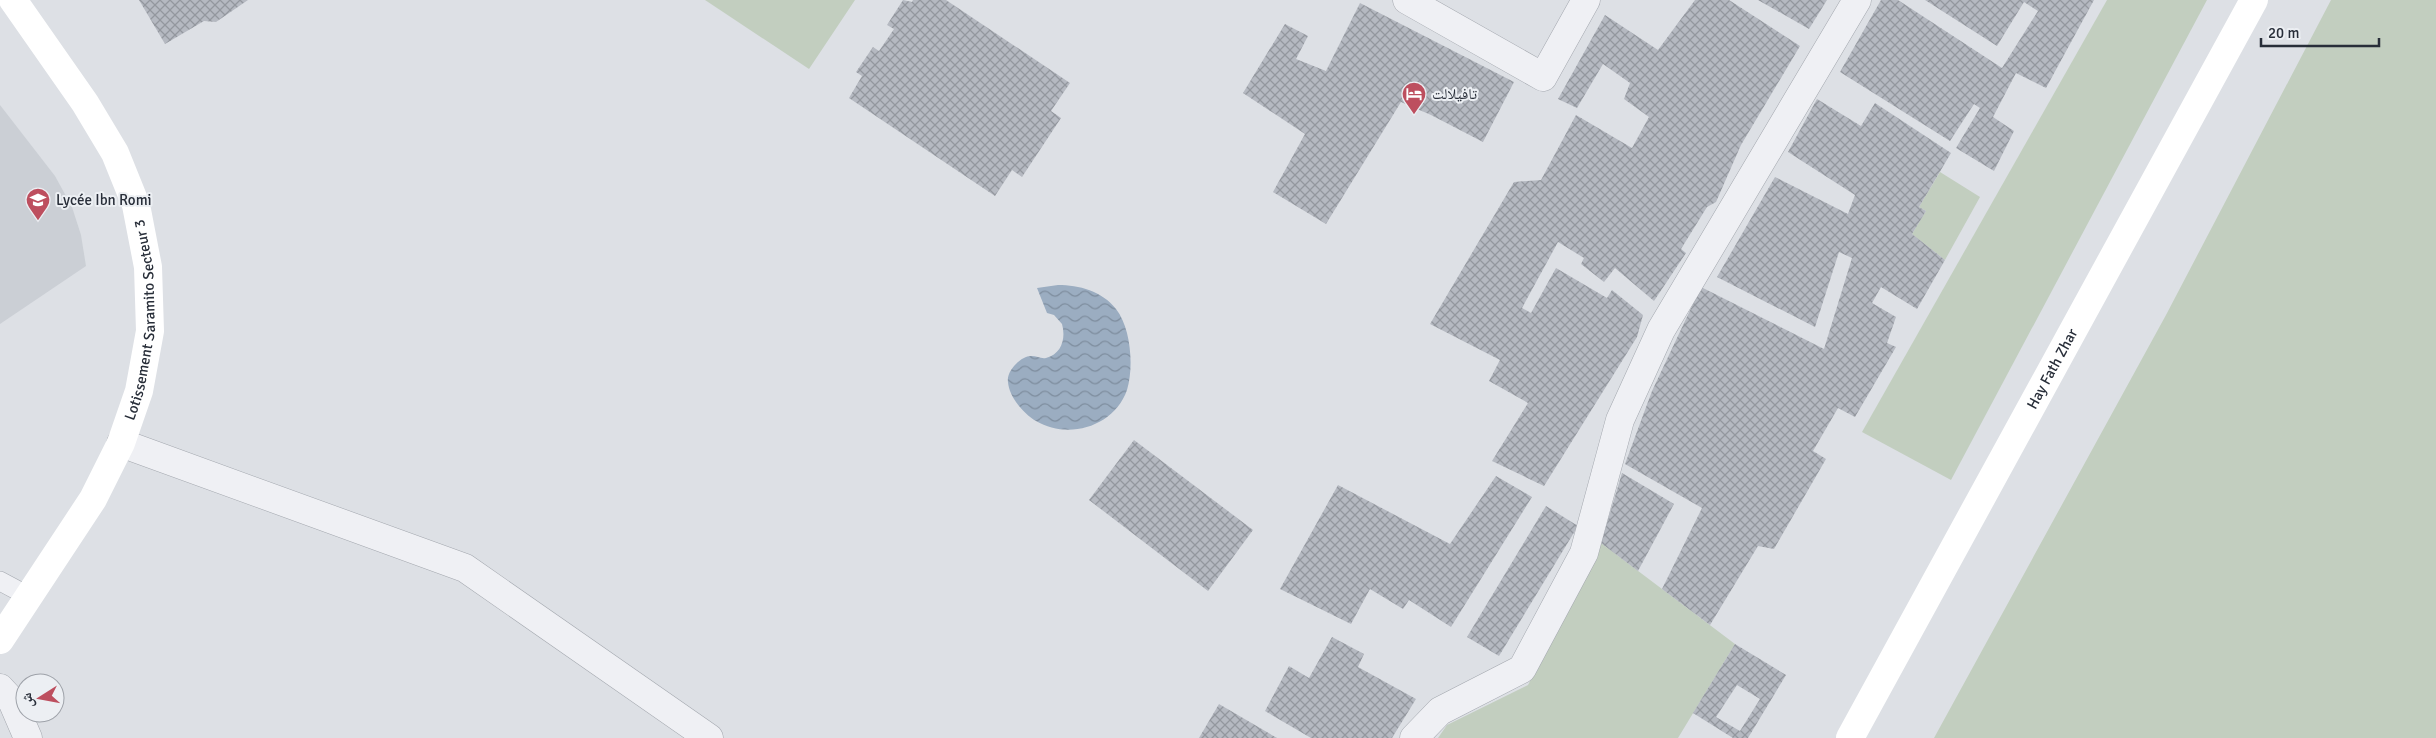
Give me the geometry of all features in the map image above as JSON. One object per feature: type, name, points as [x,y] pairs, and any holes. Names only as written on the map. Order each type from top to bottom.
[{"type":"street","name":"Lotissement Saramito Secteur 3","points":[[0,640],[93,499],[121,444],[139,391],[150,331],[148,267],[136,205],[115,153],[85,103],[13,0]]},
{"type":"street","points":[[1408,0],[1543,77],[1586,0]]},
{"type":"street","points":[[1414,738],[1440,710],[1522,669],[1584,553],[1620,420],[1661,330],[1857,0]]},
{"type":"street","name":"Hay Fath Zhar","points":[[1850,738],[2254,0]]},
{"type":"street","points":[[121,444],[466,568],[709,738]]},
{"type":"street","points":[[0,688],[12,701],[28,738]]},
{"type":"lane","points":[[0,581],[28,596]]},
{"type":"shaded area","name":"Lycée Ibn Romi","points":[[0,105],[55,176],[72,207],[81,235],[86,266],[0,324]]},
{"type":"green space","points":[[705,0],[855,0],[809,69]]},
{"type":"green space","points":[[2107,0],[2207,0],[1951,480],[1862,432]]},
{"type":"green space","points":[[2331,0],[2436,0],[2436,738],[1934,738],[2166,315]]},
{"type":"green space","points":[[1940,172],[1980,197],[1945,260],[1912,234],[1926,211],[1919,207]]},
{"type":"green space","points":[[1601,543],[1735,644],[1678,738],[1438,738],[1447,725],[1528,685]]},
{"type":"water","points":[[1058,285],[1090,290],[1104,298],[1116,309],[1121,317],[1128,337],[1131,359],[1127,390],[1121,403],[1112,413],[1089,427],[1062,429],[1049,427],[1036,421],[1022,410],[1009,388],[1009,373],[1019,361],[1031,356],[1044,358],[1051,356],[1062,345],[1062,324],[1054,315],[1047,313],[1037,288]]},
{"type":"building","points":[[139,0],[248,0],[216,22],[204,21],[165,44]]},
{"type":"building","points":[[903,0],[912,2],[913,0],[946,0],[1070,83],[1051,111],[1061,118],[1022,177],[1012,170],[995,196],[849,98],[862,76],[856,72],[873,47],[879,51],[894,29],[887,25]]},
{"type":"building","points":[[1695,0],[1729,0],[1800,46],[1741,145],[1716,202],[1707,207],[1681,249],[1686,253],[1654,301],[1615,268],[1604,282],[1581,264],[1584,258],[1558,242],[1522,308],[1531,313],[1556,268],[1607,298],[1612,290],[1643,315],[1637,337],[1544,486],[1492,461],[1528,403],[1489,381],[1500,360],[1430,324],[1514,182],[1541,180],[1576,115],[1632,148],[1649,117],[1624,99],[1630,83],[1603,64],[1577,108],[1558,99],[1605,15],[1658,50]]},
{"type":"building","points":[[1758,0],[1827,0],[1809,29]]},
{"type":"building","points":[[1881,0],[1898,0],[2002,68],[2038,11],[2024,2],[1997,46],[1925,0],[2094,0],[2046,88],[2016,73],[1993,117],[2014,131],[1994,171],[1956,148],[1980,108],[1974,104],[1950,141],[1840,72]]},
{"type":"building","points":[[1360,3],[1514,82],[1483,142],[1401,102],[1326,224],[1273,192],[1305,134],[1243,93],[1285,24],[1308,36],[1296,59],[1326,71]]},
{"type":"building","points":[[1817,99],[1861,126],[1875,103],[1951,153],[1919,207],[1926,211],[1912,234],[1945,260],[1917,309],[1881,287],[1872,303],[1896,317],[1887,343],[1896,347],[1855,417],[1838,408],[1813,451],[1826,459],[1774,549],[1758,546],[1710,625],[1662,589],[1702,508],[1625,464],[1652,391],[1701,287],[1824,349],[1852,258],[1839,252],[1815,327],[1717,277],[1775,177],[1848,214],[1855,195],[1788,152]]},
{"type":"building","points":[[1134,440],[1253,530],[1208,591],[1089,500]]},
{"type":"building","points":[[1622,473],[1674,504],[1638,571],[1601,543]]},
{"type":"building","points":[[1496,476],[1532,497],[1451,627],[1409,600],[1403,609],[1370,589],[1351,624],[1280,589],[1338,485],[1450,544]]},
{"type":"building","points":[[1546,506],[1578,526],[1499,656],[1467,637]]},
{"type":"building","points":[[1332,637],[1364,654],[1358,667],[1416,699],[1392,738],[1311,738],[1265,711],[1289,666],[1309,678]]},
{"type":"building","points":[[1735,644],[1786,675],[1748,738],[1733,738],[1693,713]],"holes":[[[1737,685],[1760,699],[1740,731],[1716,717]]]},
{"type":"building","points":[[1219,704],[1277,738],[1199,738]]},
{"type":"place","name":"تافيلالت","points":[[1414,115]]},
{"type":"place","name":"Lycée Ibn Romi","points":[[38,221]]}]
